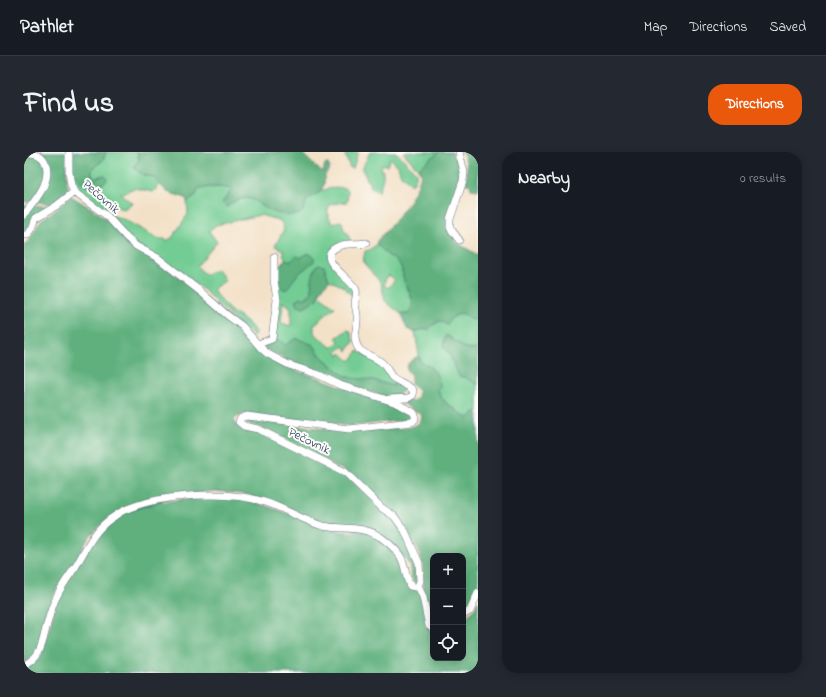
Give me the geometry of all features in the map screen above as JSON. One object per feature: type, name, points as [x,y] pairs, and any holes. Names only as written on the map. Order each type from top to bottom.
[{"type":"street","name":"Pečovnik","points":[[69,152],[69,172],[71,185],[74,192],[106,216],[136,246],[158,258],[202,292],[227,315],[242,326],[268,354],[289,365],[317,374],[340,385],[387,400],[413,412],[415,419],[412,422],[350,429],[247,416],[241,418],[239,422],[244,426],[258,429],[345,472],[382,508],[394,516],[405,531],[419,563],[420,581],[418,586]]},
{"type":"street","points":[[459,152],[464,172],[463,181],[450,219],[450,228],[459,240]]},
{"type":"street","points":[[24,153],[35,153],[44,159],[48,168],[47,179],[38,196],[24,215]]},
{"type":"street","points":[[24,235],[27,236],[32,229],[36,218],[56,206],[74,192]]},
{"type":"street","points":[[366,244],[340,245],[332,251],[330,256],[334,267],[353,285],[356,291],[355,303],[358,320],[355,335],[358,348],[363,353],[379,361],[385,366],[392,377],[409,386],[413,390],[413,395],[408,398],[387,400]]},
{"type":"street","points":[[258,344],[272,339],[277,300],[274,280],[274,257]]},
{"type":"street","points":[[24,665],[31,661],[40,649],[58,594],[92,537],[101,527],[127,509],[156,500],[178,497],[214,495],[237,496],[265,502],[322,525],[338,528],[367,530],[380,536],[394,547],[403,561],[410,586],[418,586],[423,597],[428,626],[430,627]]},
{"type":"street","points":[[466,613],[470,611],[478,594]]},
{"type":"green space","points":[[24,152],[66,152],[67,183],[69,191],[56,205],[39,202],[24,202]]},
{"type":"green space","points":[[72,152],[106,152],[103,160],[92,169],[92,174],[94,178],[104,175],[106,176],[107,180],[103,183],[86,186],[79,181],[77,175],[71,175]]},
{"type":"green space","points":[[106,152],[137,152],[143,175],[153,177],[161,184],[153,192],[134,188],[121,194],[132,203],[124,209],[112,206],[108,211],[104,211],[79,193],[73,185],[71,175],[77,175],[79,181],[86,186],[103,183],[104,175],[95,178],[92,174],[92,169],[103,160]]},
{"type":"green space","points":[[137,152],[303,152],[303,154],[316,167],[323,172],[325,164],[328,164],[330,168],[325,175],[324,185],[320,192],[307,200],[303,211],[299,215],[289,215],[271,211],[255,201],[246,198],[240,199],[227,207],[222,202],[232,189],[219,187],[199,188],[195,197],[187,202],[186,198],[167,192],[153,177],[143,175],[134,168],[139,159]]},
{"type":"green space","points":[[344,152],[358,152],[353,168],[350,168]]},
{"type":"green space","points":[[370,152],[396,152],[416,173],[415,180],[412,185],[401,175],[398,166],[390,158],[387,166],[383,164],[381,167],[383,176],[379,191],[372,189],[362,169]]},
{"type":"green space","points":[[403,152],[439,152],[418,169]]},
{"type":"green space","points":[[439,152],[452,152],[454,158],[460,163],[464,172],[451,218],[455,242],[478,255],[478,318],[472,320],[460,313],[450,319],[447,325],[440,321],[432,325],[428,330],[425,328],[415,332],[407,329],[401,314],[408,314],[412,305],[412,297],[404,280],[401,267],[397,261],[387,255],[376,245],[377,241],[404,210],[415,192],[421,173],[418,169]]},
{"type":"green space","points":[[462,152],[478,152],[478,190],[471,189],[470,184],[466,184],[467,168]]},
{"type":"green space","points":[[219,187],[233,189],[222,202],[251,198],[271,211],[303,211],[307,200],[316,193],[339,187],[348,190],[347,202],[330,204],[328,211],[329,217],[333,224],[339,221],[342,222],[344,230],[352,244],[346,244],[328,256],[354,289],[355,294],[352,296],[342,286],[329,280],[324,266],[311,281],[312,292],[304,299],[303,307],[317,299],[319,295],[335,307],[314,325],[314,333],[332,348],[339,341],[336,338],[347,330],[350,331],[354,342],[347,351],[344,346],[337,352],[339,355],[341,353],[350,361],[358,351],[379,363],[395,380],[393,386],[373,380],[351,379],[342,374],[321,356],[313,344],[285,345],[275,337],[276,283],[294,279],[307,267],[310,254],[306,254],[300,258],[297,255],[291,261],[285,259],[283,250],[275,246],[284,229],[281,221],[260,215],[216,225],[209,231],[217,242],[197,266],[204,274],[217,269],[222,275],[225,281],[214,288],[214,292],[230,311],[250,325],[256,333],[253,336],[216,303],[204,290],[135,243],[108,214],[123,219],[159,239],[165,239],[166,241],[172,238],[188,214],[187,202],[195,197],[199,188]],"holes":[[[283,301],[291,308],[291,326],[281,323]]]},
{"type":"green space","points":[[71,196],[97,212],[240,326],[261,351],[273,361],[387,403],[411,414],[413,417],[412,419],[351,426],[244,414],[235,418],[234,421],[235,424],[240,427],[260,431],[335,468],[351,480],[399,524],[416,564],[418,581],[416,583],[413,582],[409,565],[400,552],[382,535],[325,524],[249,495],[216,491],[178,495],[107,519],[89,537],[74,564],[55,592],[48,612],[39,648],[34,656],[24,663],[24,244],[28,242],[41,220]]},
{"type":"green space","points":[[31,205],[52,207],[45,211],[24,237],[24,206]]},
{"type":"green space","points":[[376,245],[381,247],[385,253],[399,262],[404,280],[413,302],[412,309],[408,314],[401,314],[385,301],[381,283],[363,262],[365,251]],"holes":[[[389,275],[395,280],[388,288],[384,285],[385,280]]]},
{"type":"green space","points":[[306,254],[310,254],[314,257],[314,261],[297,275],[286,290],[282,288],[278,284],[275,268],[282,264],[285,259],[291,261],[297,255],[300,258]]},
{"type":"green space","points":[[320,264],[324,266],[329,280],[320,292],[318,299],[303,307],[298,305],[296,300],[301,297],[305,299],[312,292],[313,275],[317,265]]},
{"type":"green space","points":[[460,313],[472,320],[478,318],[478,347],[474,350],[463,347],[448,336],[444,338],[443,347],[449,353],[454,366],[478,385],[478,411],[468,419],[439,396],[430,367],[420,361],[415,332],[430,327],[440,321],[450,319]]},
{"type":"green space","points":[[446,335],[463,347],[474,350],[478,347],[478,385],[467,378],[459,376],[449,353],[443,347]]},
{"type":"green space","points":[[275,337],[285,345],[296,338],[313,345],[321,356],[342,374],[351,378],[373,380],[393,386],[395,380],[404,386],[404,390],[395,397],[387,397],[307,370],[262,347]]},
{"type":"green space","points":[[418,356],[420,361],[435,372],[441,388],[438,390],[446,403],[468,418],[478,411],[478,590],[475,601],[466,612],[466,553],[430,553],[430,615],[424,590],[423,566],[420,553],[408,533],[404,522],[390,511],[354,476],[270,431],[243,422],[245,418],[310,427],[354,431],[409,428],[418,424],[422,415],[399,401],[413,401],[418,397],[419,392],[411,385],[411,375],[407,369],[410,362]]},
{"type":"green space","points":[[194,498],[238,498],[252,501],[304,520],[340,531],[361,532],[377,537],[390,548],[395,555],[409,586],[420,591],[430,623],[430,661],[466,661],[466,617],[476,607],[478,601],[478,673],[24,673],[24,668],[36,662],[42,654],[58,596],[100,529],[126,511],[156,503]]}]
